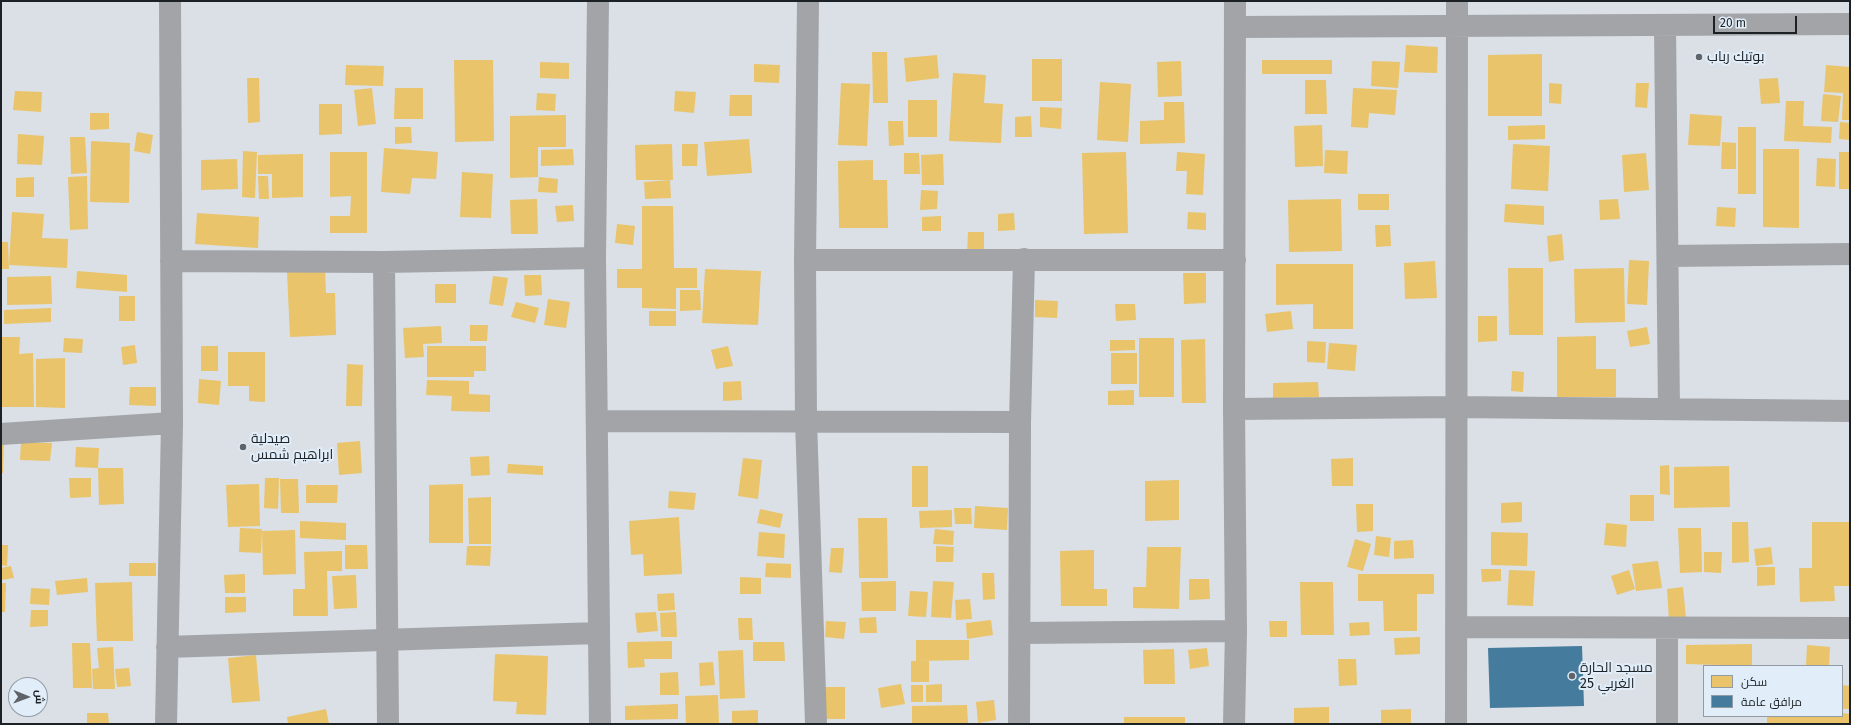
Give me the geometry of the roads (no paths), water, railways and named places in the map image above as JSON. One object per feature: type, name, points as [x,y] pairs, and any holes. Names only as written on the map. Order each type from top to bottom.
[{"type":"street","points":[[166,724],[172,423],[170,1]]},
{"type":"street","points":[[598,1],[595,258],[600,724]]},
{"type":"street","points":[[808,1],[806,420],[816,724]]},
{"type":"street","points":[[1234,724],[1236,631],[1234,409],[1235,1]]},
{"type":"street","points":[[1456,724],[1457,1]]},
{"type":"street","points":[[1236,28],[1850,24]]},
{"type":"street","points":[[1665,26],[1669,409]]},
{"type":"street","points":[[1668,256],[1850,254]]},
{"type":"street","points":[[171,262],[384,262],[595,258]]},
{"type":"street","points":[[1018,724],[1020,633],[1020,422],[1024,259]]},
{"type":"street","points":[[806,260],[1235,260]]},
{"type":"street","points":[[384,262],[388,724]]},
{"type":"street","points":[[1234,409],[1456,408],[1850,411]]},
{"type":"street","points":[[597,421],[806,420],[1020,422]]},
{"type":"street","points":[[1,434],[172,423]]},
{"type":"street","points":[[1456,627],[1667,629],[1850,628]]},
{"type":"street","points":[[1667,629],[1667,724]]},
{"type":"street","points":[[1020,633],[1236,631]]},
{"type":"street","points":[[167,647],[598,633]]},
{"type":"place","name":"بوتيك رباب","points":[[1699,57]]},
{"type":"place","name":"صيدلية ابراهيم شمس","points":[[243,447]]},
{"type":"place","name":"مسجد الحارة 25 الغربي","points":[[1572,676]]}]
